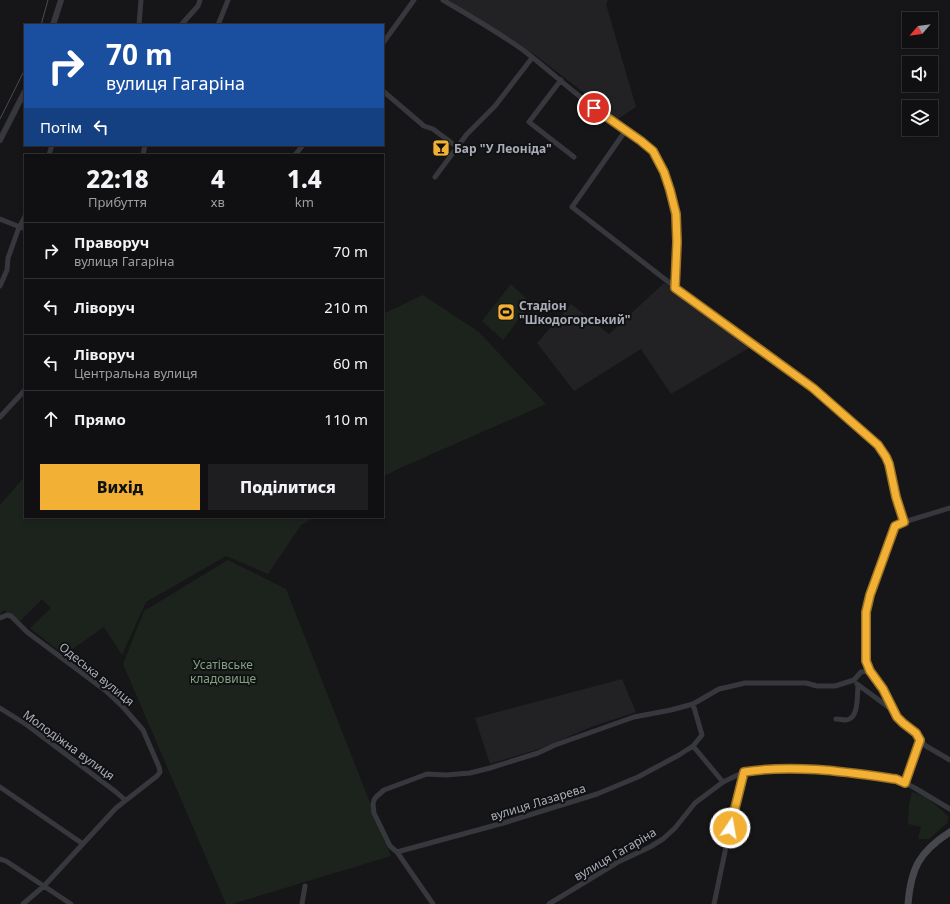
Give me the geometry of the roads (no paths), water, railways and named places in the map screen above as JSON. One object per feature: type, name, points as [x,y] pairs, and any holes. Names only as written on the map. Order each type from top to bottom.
[{"type":"main road","points":[[908,904],[910,886],[920,860],[928,848],[950,832]]},
{"type":"street","points":[[53,24],[61,0]]},
{"type":"street","points":[[139,24],[141,0]]},
{"type":"street","points":[[182,24],[198,6],[200,0]]},
{"type":"street","points":[[218,24],[228,0]]},
{"type":"street","points":[[384,42],[414,0]]},
{"type":"street","points":[[443,0],[523,50],[594,108],[653,151],[664,172],[676,214],[677,242],[675,288]]},
{"type":"street","points":[[434,177],[467,134],[495,106],[532,58]]},
{"type":"street","points":[[561,80],[529,122],[574,157]]},
{"type":"street","points":[[0,140],[24,93]]},
{"type":"street","points":[[384,93],[424,126],[433,129],[457,147]]},
{"type":"street","points":[[626,130],[572,206],[675,288],[813,388],[878,445],[886,457],[892,474],[900,512],[904,522]]},
{"type":"street","points":[[296,154],[302,146]]},
{"type":"street","points":[[0,218],[22,228],[18,230],[8,258],[7,270],[0,286]]},
{"type":"street","points":[[0,417],[24,391]]},
{"type":"street","points":[[950,508],[895,526],[870,595],[866,612],[866,661],[870,671],[883,689],[892,709],[903,723],[916,733],[926,746],[950,760]]},
{"type":"street","name":"Одеська вулиця","points":[[1,617],[11,616],[27,632],[106,690],[143,730],[160,772],[157,776],[125,800]]},
{"type":"street","points":[[432,904],[397,852],[390,846],[374,813],[374,800],[384,790],[427,774],[446,775],[470,773],[490,768],[538,753],[555,745],[634,718],[693,704],[719,689],[745,683],[806,683],[826,687],[835,686],[854,680],[861,672],[866,661]]},
{"type":"street","points":[[861,672],[870,671]]},
{"type":"street","points":[[854,680],[858,686],[892,709]]},
{"type":"street","points":[[836,719],[846,720],[853,716],[856,709],[858,686]]},
{"type":"street","points":[[693,704],[702,735],[693,746],[723,782]]},
{"type":"street","name":"Молодіжна вулиця","points":[[0,708],[27,725],[125,800]]},
{"type":"street","points":[[905,783],[920,740]]},
{"type":"street","name":"вулиця Лазарева","points":[[397,852],[508,822],[598,794],[638,777],[693,746]]},
{"type":"street","name":"вулиця Гагаріна","points":[[549,904],[618,862],[650,847],[663,839],[675,828],[695,803],[723,782],[744,772],[761,769],[791,768],[839,771],[896,779],[915,788],[950,809]]},
{"type":"street","points":[[714,904],[733,814],[744,772]]},
{"type":"street","points":[[0,787],[82,844]]},
{"type":"street","points":[[23,904],[44,886],[125,800]]},
{"type":"street","points":[[0,859],[6,861],[71,904]]},
{"type":"street","points":[[302,904],[305,886]]},
{"type":"tram line","points":[[41,24],[48,0]]},
{"type":"tram line","points":[[0,119],[24,71]]},
{"type":"place","name":"Бар \"У Леоніда\"","points":[[441,148]]},
{"type":"place","name":"Стадіон \"Шкодогорський\"","points":[[506,312]]},
{"type":"park label","name":"Усатівське кладовище","points":[[223,671]]}]
